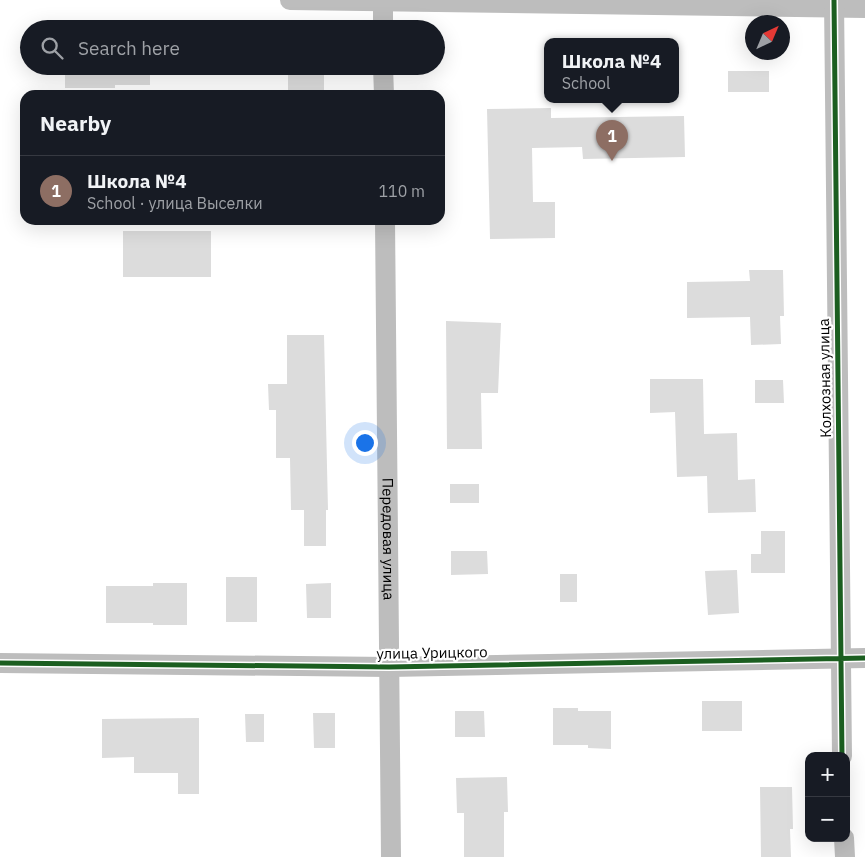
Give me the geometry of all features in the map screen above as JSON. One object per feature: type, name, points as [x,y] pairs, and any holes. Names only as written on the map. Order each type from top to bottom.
[{"type":"street","points":[[290,0],[834,4],[865,8]]},
{"type":"street","points":[[383,1],[383,20]]},
{"type":"street","name":"Колхозная улица","points":[[834,4],[842,752]]},
{"type":"street","points":[[384,75],[384,90]]},
{"type":"street","name":"Передовая улица","points":[[385,225],[391,857]]},
{"type":"street","name":"улица Урицкого","points":[[0,663],[389,667],[865,658]]},
{"type":"street","points":[[844,842],[845,857]]},
{"type":"building","points":[[728,71],[769,71],[769,92],[728,92]]},
{"type":"building","points":[[65,75],[150,75],[150,85],[115,85],[115,88],[65,88]]},
{"type":"building","points":[[288,75],[324,75],[324,90],[288,90]]},
{"type":"building","points":[[551,108],[551,118],[684,116],[685,157],[583,159],[582,147],[532,148],[533,202],[555,202],[555,238],[490,239],[487,109]]},
{"type":"building","points":[[123,231],[211,231],[211,277],[123,277]]},
{"type":"building","points":[[749,270],[783,270],[784,316],[780,316],[781,344],[751,345],[750,317],[687,318],[687,282],[750,281]]},
{"type":"building","points":[[446,321],[501,323],[498,393],[481,393],[482,449],[447,449]]},
{"type":"building","points":[[287,335],[324,335],[328,510],[326,510],[326,546],[304,546],[304,510],[291,510],[290,458],[276,458],[276,410],[269,410],[268,384],[287,384]]},
{"type":"building","points":[[650,379],[703,379],[704,434],[737,433],[738,480],[755,479],[756,512],[708,513],[707,476],[677,477],[675,412],[650,413]]},
{"type":"building","points":[[755,380],[783,380],[784,403],[755,403]]},
{"type":"building","points":[[450,484],[479,484],[479,503],[450,503]]},
{"type":"building","points":[[761,531],[785,531],[785,573],[751,573],[751,554],[761,554]]},
{"type":"building","points":[[451,551],[487,551],[488,574],[451,575]]},
{"type":"building","points":[[737,570],[739,613],[708,615],[705,571]]},
{"type":"building","points":[[560,574],[577,574],[577,602],[560,602]]},
{"type":"building","points":[[226,577],[257,577],[257,622],[226,622]]},
{"type":"building","points":[[153,583],[187,583],[187,625],[106,623],[106,586],[153,586]]},
{"type":"building","points":[[331,583],[331,618],[307,618],[306,584]]},
{"type":"building","points":[[702,701],[742,701],[742,731],[702,731]]},
{"type":"building","points":[[553,708],[578,708],[578,711],[611,711],[611,749],[588,748],[588,745],[553,745]]},
{"type":"building","points":[[455,711],[484,711],[485,737],[455,737]]},
{"type":"building","points":[[313,713],[335,713],[335,748],[314,748]]},
{"type":"building","points":[[245,714],[264,714],[264,742],[246,742]]},
{"type":"building","points":[[199,718],[199,794],[178,794],[178,773],[134,773],[134,757],[102,758],[102,719]]},
{"type":"building","points":[[507,777],[508,812],[504,812],[504,857],[464,857],[464,813],[457,813],[456,778]]},
{"type":"building","points":[[760,787],[792,787],[793,829],[790,829],[791,857],[761,857]]},
{"type":"cycle path","points":[[834,0],[842,752]]},
{"type":"cycle path","points":[[0,663],[389,667],[865,658]]},
{"type":"place","name":"Школа №4","points":[[612,161]]}]
